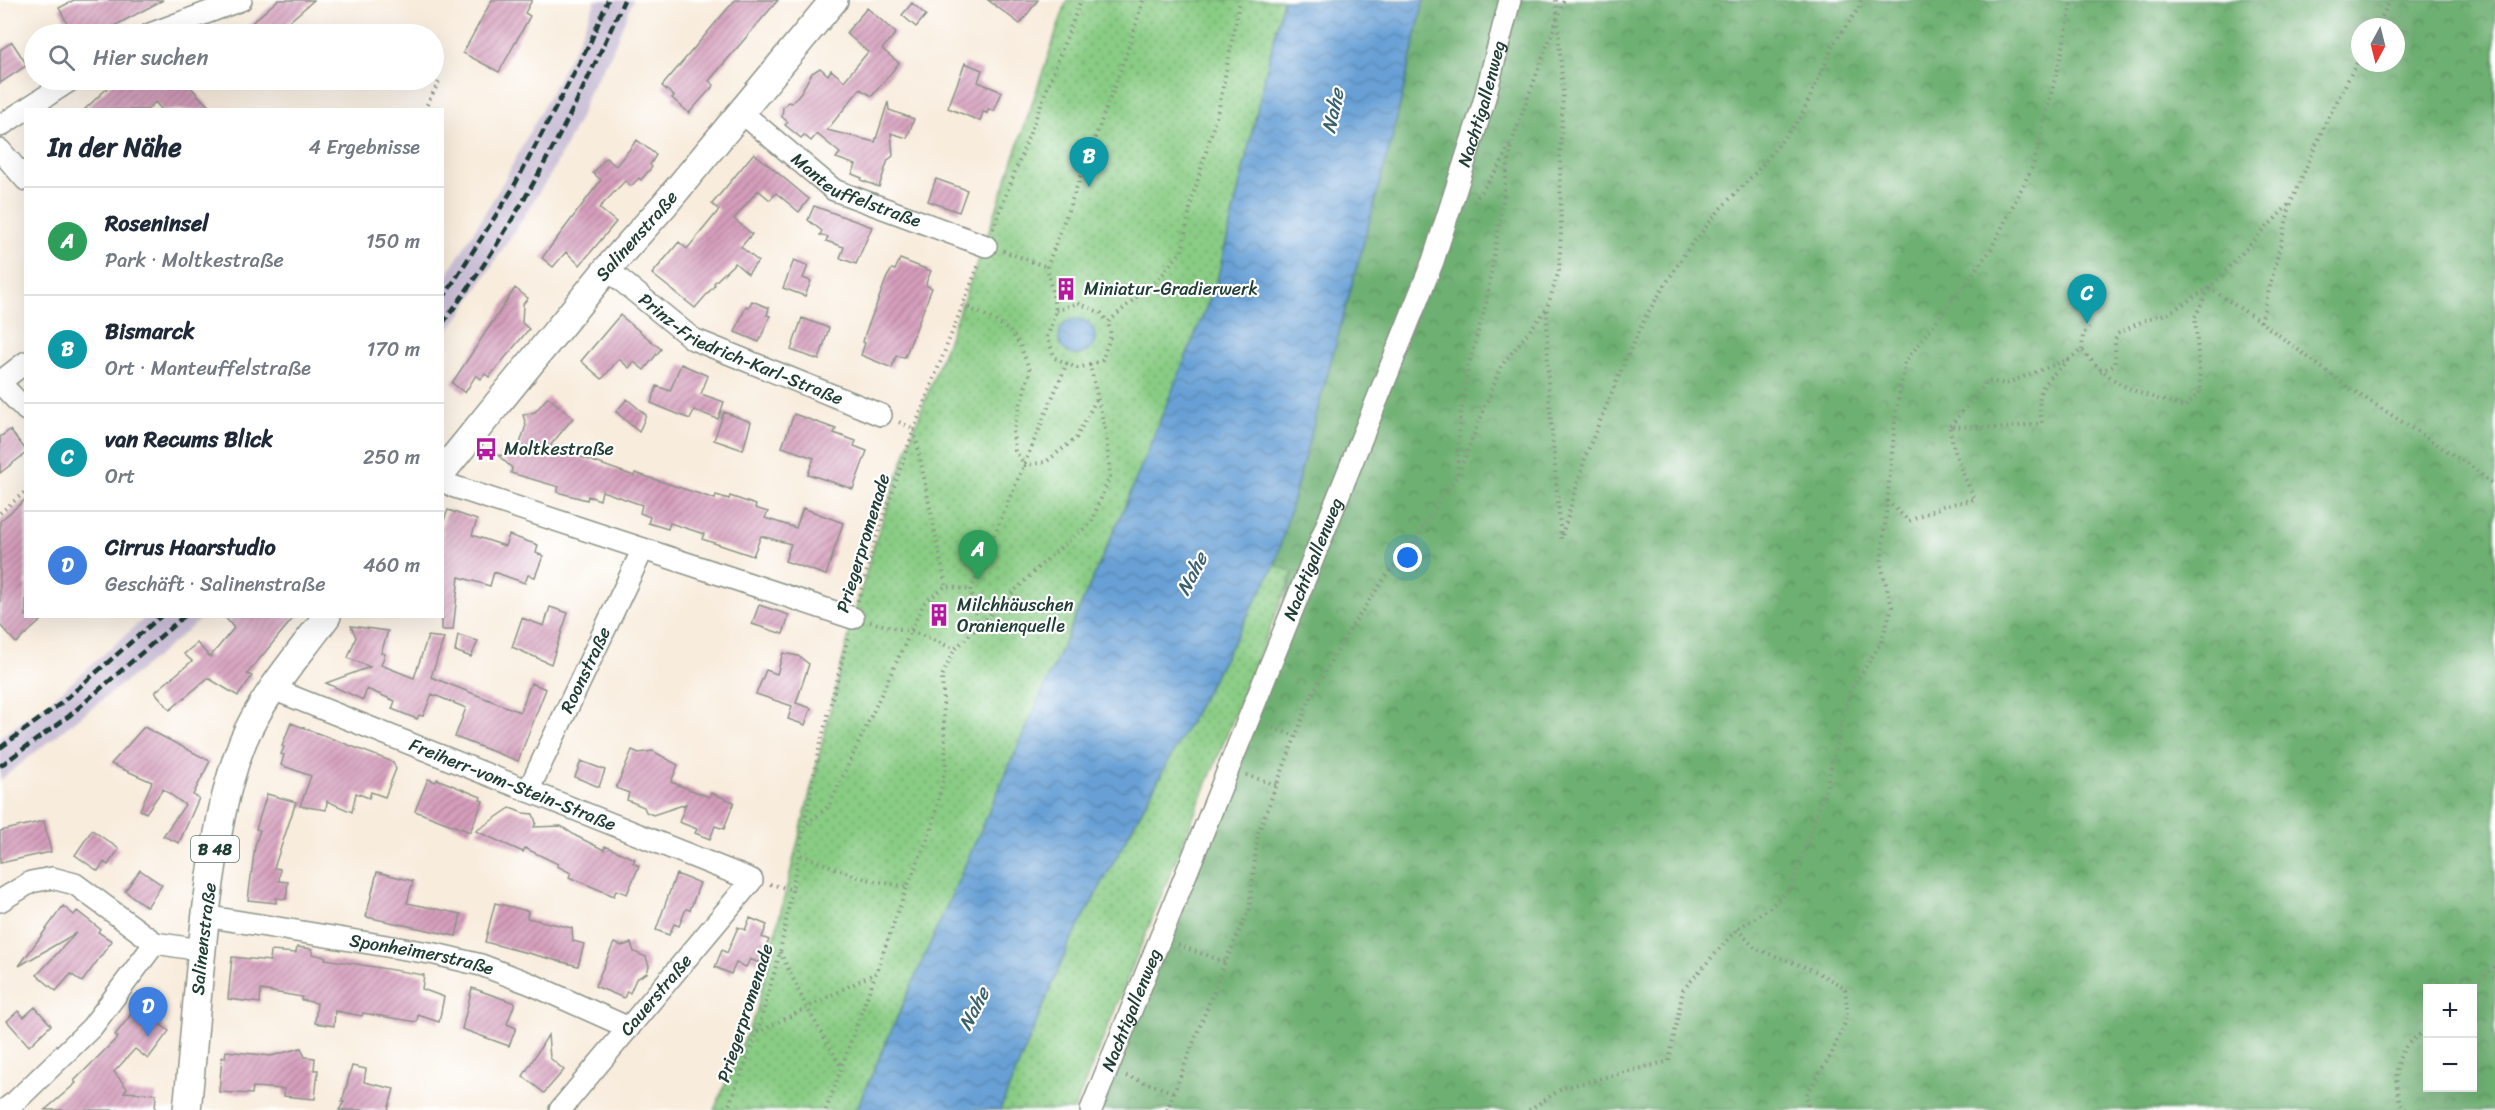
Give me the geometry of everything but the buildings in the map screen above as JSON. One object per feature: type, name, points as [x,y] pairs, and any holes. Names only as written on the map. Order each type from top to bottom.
[{"type":"main road","name":"Salinenstraße","points":[[444,470],[607,269],[834,0]]},
{"type":"main road","name":"Salinenstraße","points":[[190,1110],[205,916],[214,854],[228,789],[244,740],[273,689],[326,618]]},
{"type":"street","points":[[177,24],[241,0]]},
{"type":"street","name":"Nachtigallenweg","points":[[1091,1110],[1433,261],[1483,105],[1510,0]]},
{"type":"street","points":[[28,108],[56,90]]},
{"type":"street","points":[[0,126],[24,110]]},
{"type":"street","name":"Manteuffelstraße","points":[[741,112],[834,190],[986,246]]},
{"type":"street","points":[[0,150],[24,178]]},
{"type":"street","name":"Prinz-Friedrich-Karl-Straße","points":[[607,269],[693,339],[881,415]]},
{"type":"street","points":[[24,364],[0,382],[24,408]]},
{"type":"street","points":[[444,480],[452,486],[853,618]]},
{"type":"street","name":"Roonstraße","points":[[528,791],[643,549]]},
{"type":"street","name":"Freiherr-vom-Stein-Straße","points":[[273,689],[752,880]]},
{"type":"street","points":[[0,901],[30,882],[52,878],[75,884],[155,944],[201,950]]},
{"type":"street","name":"Cauerstraße","points":[[560,1110],[752,880]]},
{"type":"street","name":"Sponheimerstraße","points":[[205,916],[435,954],[481,966],[531,984],[628,1028]]},
{"type":"street","points":[[4,1110],[92,1028],[155,944]]},
{"type":"path","name":"Priegerpromenade","points":[[727,1110],[757,1033],[780,952],[801,855],[819,749],[875,542],[914,429],[1081,0]]},
{"type":"path","points":[[1056,311],[1078,303],[1101,313],[1108,322],[1111,335],[1101,360],[1077,368],[1055,358],[1047,337],[1056,311],[1047,267],[1130,44],[1143,0]]},
{"type":"path","points":[[1108,322],[1161,276],[1182,251],[1191,203],[1220,107],[1240,0]]},
{"type":"path","points":[[1556,0],[1563,92],[1560,158],[1561,233],[1559,270],[1547,308],[1548,385],[1561,539],[1587,452],[1647,314],[1685,252],[1721,208],[1758,170],[1801,117],[1835,42],[1859,8],[1861,0]]},
{"type":"path","points":[[1457,477],[1460,420],[1468,367],[1486,304],[1512,141],[1564,0]]},
{"type":"path","points":[[1529,1110],[1563,1088],[1669,1060],[1683,990],[1737,929],[1767,910],[1791,888],[1826,788],[1849,693],[1881,643],[1892,607],[1881,565],[1896,412],[1905,362],[1990,251],[2029,174],[2063,47],[2072,0]]},
{"type":"path","points":[[2381,18],[2391,0]]},
{"type":"path","points":[[2261,322],[2291,202],[2327,120],[2352,72]]},
{"type":"path","points":[[425,108],[435,90]]},
{"type":"path","points":[[2100,371],[2114,366],[2116,358],[2113,346],[2117,334],[2149,318],[2167,314],[2209,288],[2291,202]]},
{"type":"path","points":[[986,246],[1047,267]]},
{"type":"path","points":[[2209,288],[2261,322],[2344,385],[2475,469],[2495,487]]},
{"type":"path","points":[[2089,328],[2083,334],[2082,350],[2100,371],[2128,390],[2185,407],[2201,391],[2195,317],[2209,288]]},
{"type":"path","points":[[963,305],[1010,331],[1020,345],[1030,371],[1013,431],[1015,451],[1025,465]]},
{"type":"path","points":[[1167,1110],[1225,962],[1249,910],[1258,833],[1312,694],[1351,627],[1386,576],[1416,541],[1442,496],[1457,477],[1501,366],[1547,308]]},
{"type":"path","points":[[1950,426],[2004,428],[2042,423],[2038,404],[2039,390],[2069,359],[2082,350]]},
{"type":"path","points":[[1887,501],[1909,521],[1942,506],[1975,499],[1960,467],[1951,440],[1950,426],[1988,381],[2005,384],[2069,359]]},
{"type":"path","points":[[978,627],[971,590],[1067,363]]},
{"type":"path","points":[[826,1110],[907,887],[932,828],[946,767],[942,676],[955,649],[1047,560],[1091,523],[1110,476],[1106,434],[1096,399],[1090,365]]},
{"type":"path","points":[[1025,465],[1046,462],[1076,438],[1096,399]]},
{"type":"path","points":[[914,429],[946,586]]},
{"type":"path","points":[[0,513],[24,493]]},
{"type":"path","points":[[806,824],[829,806],[924,603],[946,586],[971,590]]},
{"type":"path","points":[[853,618],[912,632],[955,649]]},
{"type":"path","points":[[1264,725],[1296,736]]},
{"type":"path","points":[[1246,775],[1277,784]]},
{"type":"path","points":[[801,855],[861,878],[907,887]]},
{"type":"path","points":[[1737,929],[1756,949],[1813,970],[1845,988],[1848,1016],[1831,1055],[1807,1094],[1808,1110]]},
{"type":"path","points":[[1175,944],[1225,962]]},
{"type":"path","points":[[780,952],[807,1008],[841,1067]]},
{"type":"path","points":[[2475,984],[2495,966]]},
{"type":"path","points":[[757,1033],[876,973]]},
{"type":"path","points":[[2405,1110],[2401,1104],[2396,1078],[2403,1050],[2423,1032]]},
{"type":"path","points":[[1129,1077],[1173,1092]]},
{"type":"shaded area","points":[[596,0],[633,0],[611,54],[589,92],[579,120],[552,172],[463,311],[444,337],[444,280],[500,188],[577,43]]},
{"type":"shaded area","points":[[145,618],[202,618],[154,659],[0,780],[0,737],[53,699]]},
{"type":"green space","points":[[1067,0],[1283,0],[1217,281],[1125,506],[856,1110],[714,1110],[756,1012],[853,618],[875,542],[914,429],[984,246]]},
{"type":"green space","points":[[1424,0],[2495,0],[2495,1110],[1094,1110],[1249,720],[1293,573],[1275,565],[1392,139]]},
{"type":"green space","points":[[1275,565],[1293,572],[1074,1110],[1000,1110],[1069,944]]},
{"type":"water","name":"Nahe","points":[[1283,0],[1424,0],[1392,139],[1275,565],[1069,944],[1000,1110],[856,1110],[1125,506],[1217,281]]},
{"type":"water","points":[[1077,319],[1090,324],[1095,337],[1090,350],[1077,355],[1064,350],[1059,337],[1064,324]]},
{"type":"railway","points":[[444,297],[512,190],[590,43],[608,0]]},
{"type":"railway","points":[[444,321],[495,248],[542,167],[585,84],[624,0]]},
{"type":"railway","points":[[0,748],[60,704],[159,618]]},
{"type":"railway","points":[[0,766],[69,716],[182,618]]},
{"type":"place","name":"Bismarck","points":[[1089,187]]},
{"type":"place","name":"Miniatur-Gradierwerk","points":[[1066,289]]},
{"type":"place","name":"van Recums Blick","points":[[2087,324]]},
{"type":"place","name":"Moltkestraße","points":[[486,449]]},
{"type":"place","name":"Roseninsel","points":[[978,580]]},
{"type":"place","name":"Milchhäuschen Oranienquelle","points":[[939,615]]},
{"type":"place","name":"Cirrus Haarstudio","points":[[148,1037]]}]
